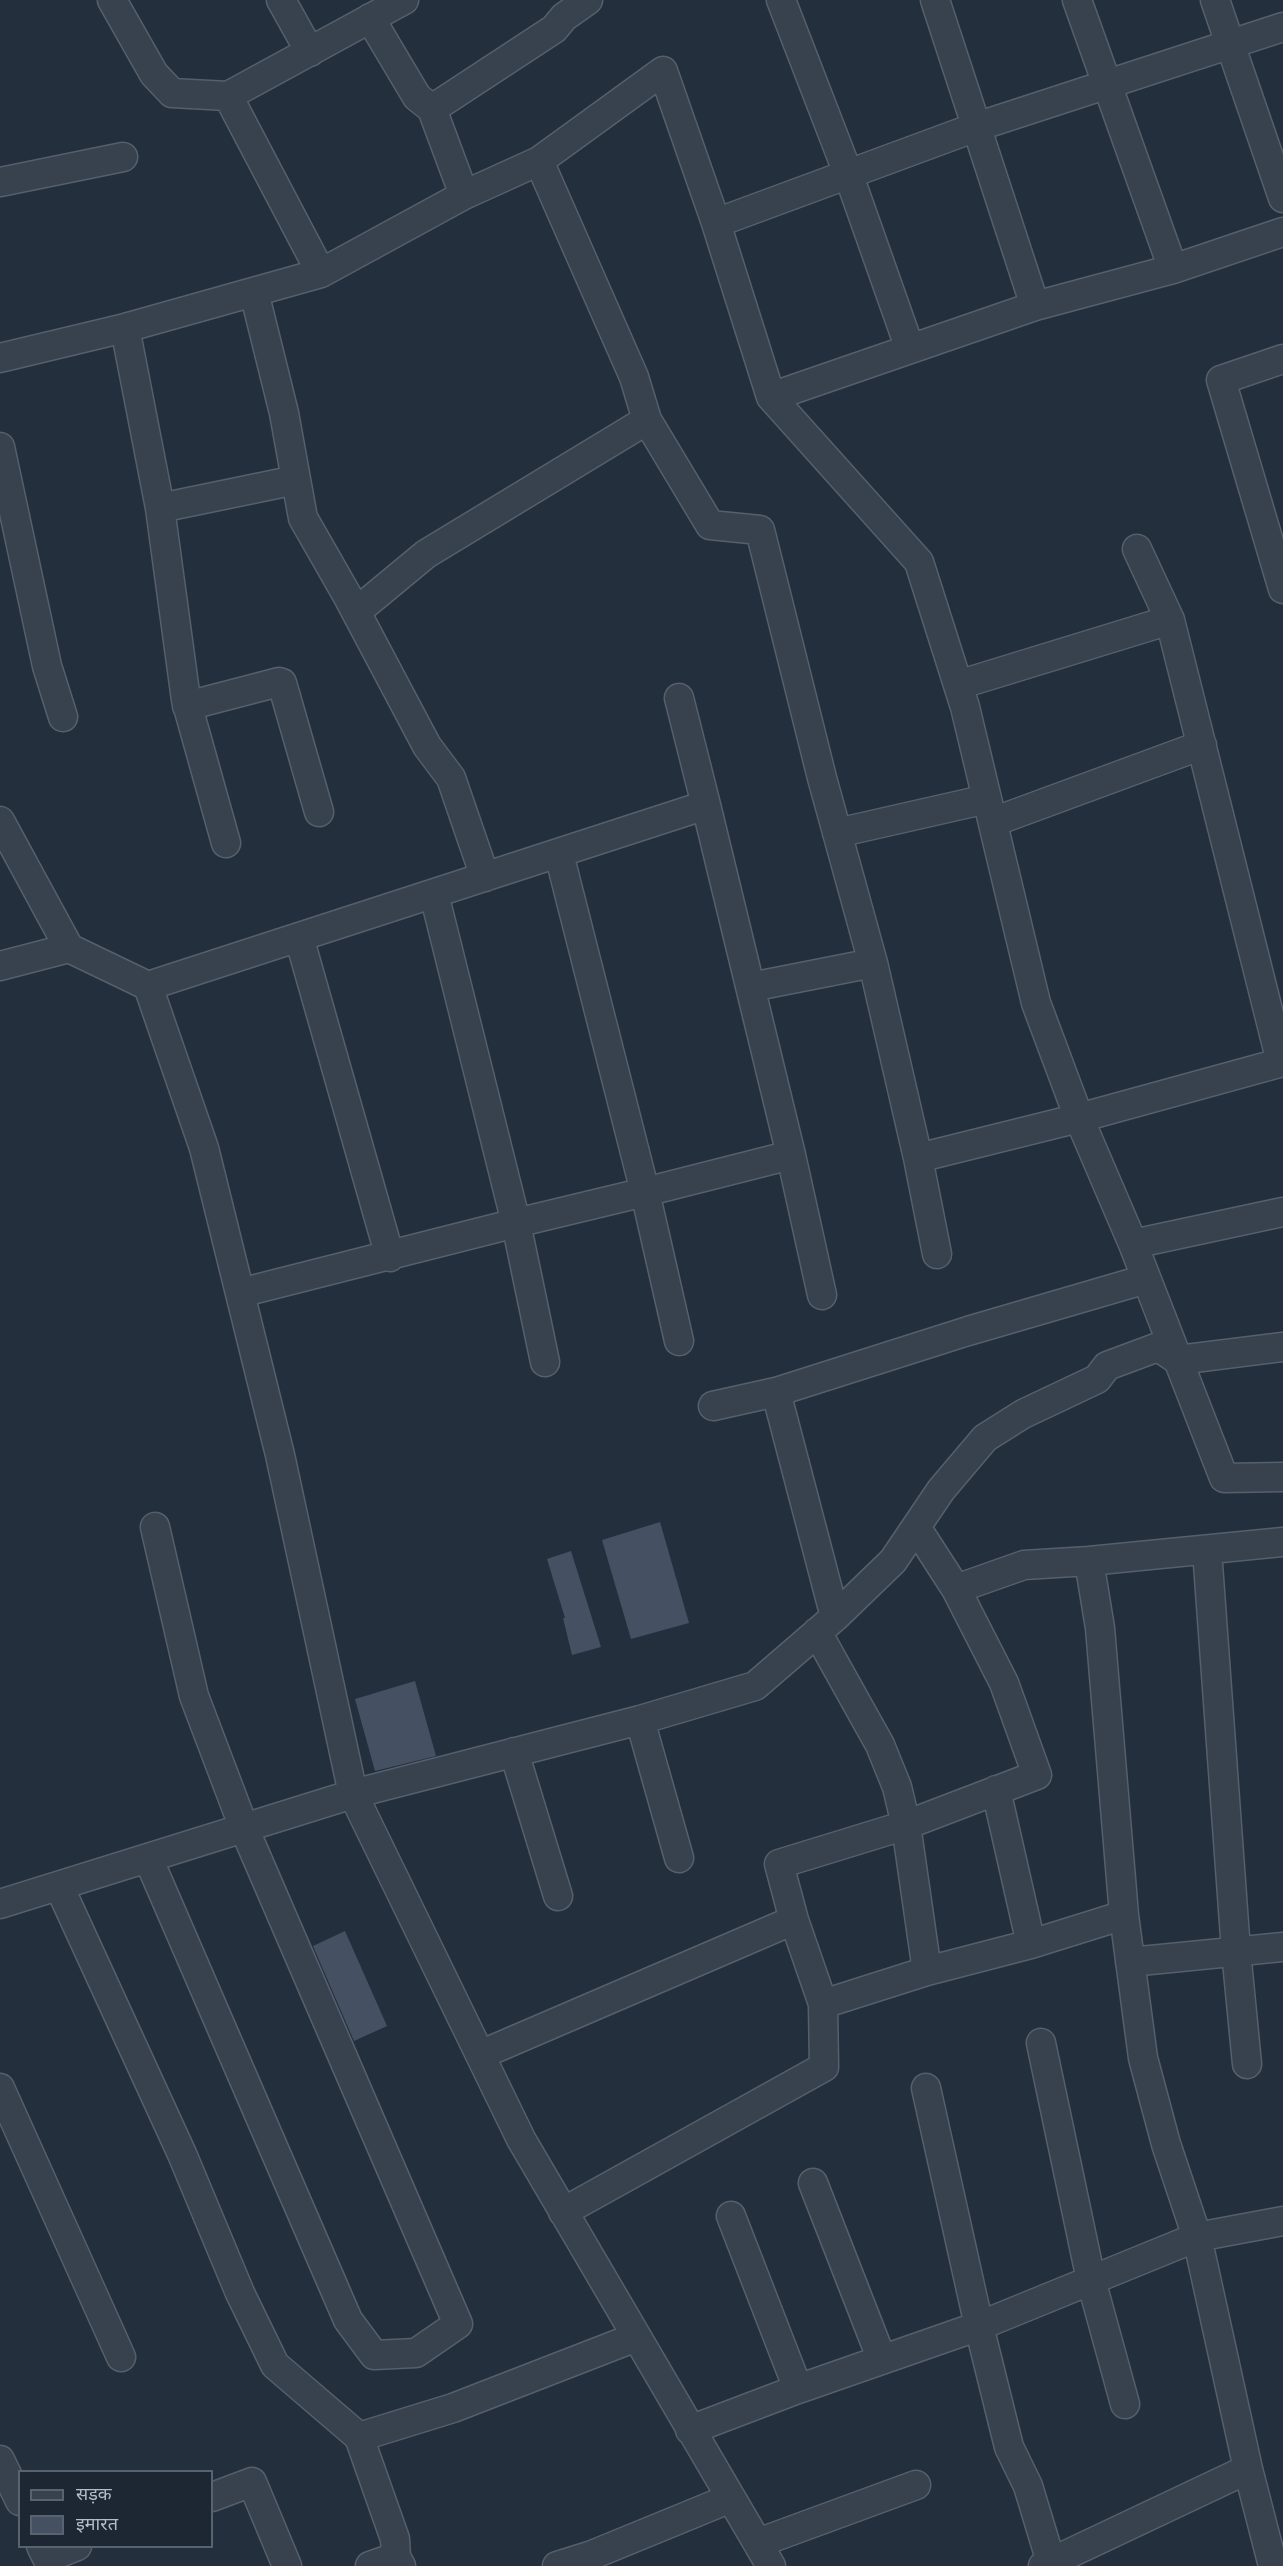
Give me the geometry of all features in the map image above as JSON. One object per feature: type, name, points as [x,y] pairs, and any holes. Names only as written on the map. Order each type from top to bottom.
[{"type":"street","points":[[112,0],[154,74],[172,93],[228,96],[404,0]]},
{"type":"street","points":[[281,0],[310,52]]},
{"type":"street","points":[[432,109],[554,29],[556,8],[588,0]]},
{"type":"street","points":[[781,0],[849,176],[910,349]]},
{"type":"street","points":[[935,0],[1035,306]]},
{"type":"street","points":[[1077,0],[1173,269]]},
{"type":"street","points":[[1215,0],[1283,198]]},
{"type":"street","points":[[370,18],[417,97],[432,109],[464,195]]},
{"type":"street","points":[[716,223],[849,176],[976,127],[1283,27]]},
{"type":"street","points":[[0,358],[126,327],[321,273],[464,195],[539,161],[663,71],[716,223],[771,397],[919,561],[958,685],[1036,1003],[1079,1118],[1133,1244],[1224,1479],[1283,1477]]},
{"type":"street","points":[[228,96],[321,273]]},
{"type":"street","points":[[0,182],[123,157]]},
{"type":"street","points":[[539,161],[634,377],[647,420],[710,525],[760,530],[837,833],[873,963],[918,1158],[937,1254]]},
{"type":"street","points":[[771,397],[1035,306],[1173,269],[1283,232]]},
{"type":"street","points":[[254,292],[284,413],[303,518],[427,746],[451,778],[485,877]]},
{"type":"street","points":[[126,327],[160,508],[187,703],[226,843]]},
{"type":"street","points":[[1283,359],[1221,380],[1283,589]]},
{"type":"street","points":[[356,612],[426,554],[647,420]]},
{"type":"street","points":[[0,447],[46,666],[63,717]]},
{"type":"street","points":[[160,508],[296,480]]},
{"type":"street","points":[[918,1158],[1079,1118],[1282,1062],[1170,620],[1137,549]]},
{"type":"street","points":[[958,685],[1170,620]]},
{"type":"street","points":[[187,703],[282,683],[320,812]]},
{"type":"street","points":[[680,698],[791,1155],[822,1295]]},
{"type":"street","points":[[837,833],[990,811],[1202,746]]},
{"type":"street","points":[[0,821],[69,948],[148,986],[706,806]]},
{"type":"street","points":[[559,854],[645,1192],[679,1341]]},
{"type":"street","points":[[434,894],[516,1223],[545,1362]]},
{"type":"street","points":[[299,937],[390,1257]]},
{"type":"street","points":[[0,966],[69,948]]},
{"type":"street","points":[[751,987],[873,963]]},
{"type":"street","points":[[148,986],[204,1148],[280,1455],[353,1794],[521,2139],[690,2430],[765,2554],[916,2485]]},
{"type":"street","points":[[240,1293],[791,1155]]},
{"type":"street","points":[[1133,1244],[1283,1212]]},
{"type":"street","points":[[713,1406],[776,1392],[968,1331],[1146,1279]]},
{"type":"street","points":[[0,1904],[353,1794],[640,1720],[756,1686],[893,1561],[941,1491],[985,1438],[1023,1414],[1097,1379],[1107,1366],[1158,1347],[1178,1360],[1283,1347]]},
{"type":"street","points":[[776,1392],[826,1624],[897,1787],[906,1825],[927,1971]]},
{"type":"street","points":[[148,1858],[348,2320],[374,2355],[416,2353],[458,2324],[244,1828],[194,1696],[155,1527]]},
{"type":"street","points":[[563,2212],[824,2067],[823,2004],[794,1920],[779,1864],[906,1825],[1037,1775],[1004,1683],[956,1589],[916,1527]]},
{"type":"street","points":[[956,1589],[1024,1565],[1283,1542]]},
{"type":"street","points":[[1207,1550],[1236,1951],[1247,2064]]},
{"type":"street","points":[[1089,1561],[1100,1628],[1124,1916],[1143,2058],[1166,2144],[1197,2237],[1248,2469],[1273,2566]]},
{"type":"street","points":[[640,1720],[679,1858]]},
{"type":"street","points":[[514,1752],[558,1896]]},
{"type":"street","points":[[996,1790],[1031,1944]]},
{"type":"street","points":[[59,1886],[182,2154],[240,2293],[275,2365],[359,2437],[395,2539],[389,2563]]},
{"type":"street","points":[[823,2004],[927,1971],[1031,1944],[1124,1916]]},
{"type":"street","points":[[480,2055],[794,1920]]},
{"type":"street","points":[[1130,1962],[1283,1947]]},
{"type":"street","points":[[1041,2043],[1091,2280],[1125,2404]]},
{"type":"street","points":[[0,2088],[121,2357]]},
{"type":"street","points":[[926,2088],[979,2326],[1009,2447],[1028,2486],[1047,2564],[1248,2469]]},
{"type":"street","points":[[813,2183],[882,2360]]},
{"type":"street","points":[[731,2216],[798,2389]]},
{"type":"street","points":[[690,2430],[798,2389],[979,2326],[1197,2237],[1283,2221]]},
{"type":"street","points":[[359,2437],[453,2408],[636,2337]]},
{"type":"street","points":[[0,2460],[18,2497]]},
{"type":"street","points":[[213,2497],[252,2482],[287,2566]]},
{"type":"street","points":[[557,2566],[592,2555],[731,2498]]},
{"type":"street","points":[[46,2557],[74,2548]]},
{"type":"building","points":[[660,1522],[689,1623],[631,1639],[602,1540]]},
{"type":"building","points":[[571,1551],[601,1647],[572,1655],[563,1618],[565,1618],[547,1559]]},
{"type":"building","points":[[415,1681],[436,1756],[375,1771],[355,1699]]},
{"type":"building","points":[[345,1931],[387,2026],[354,2041],[313,1946]]}]
